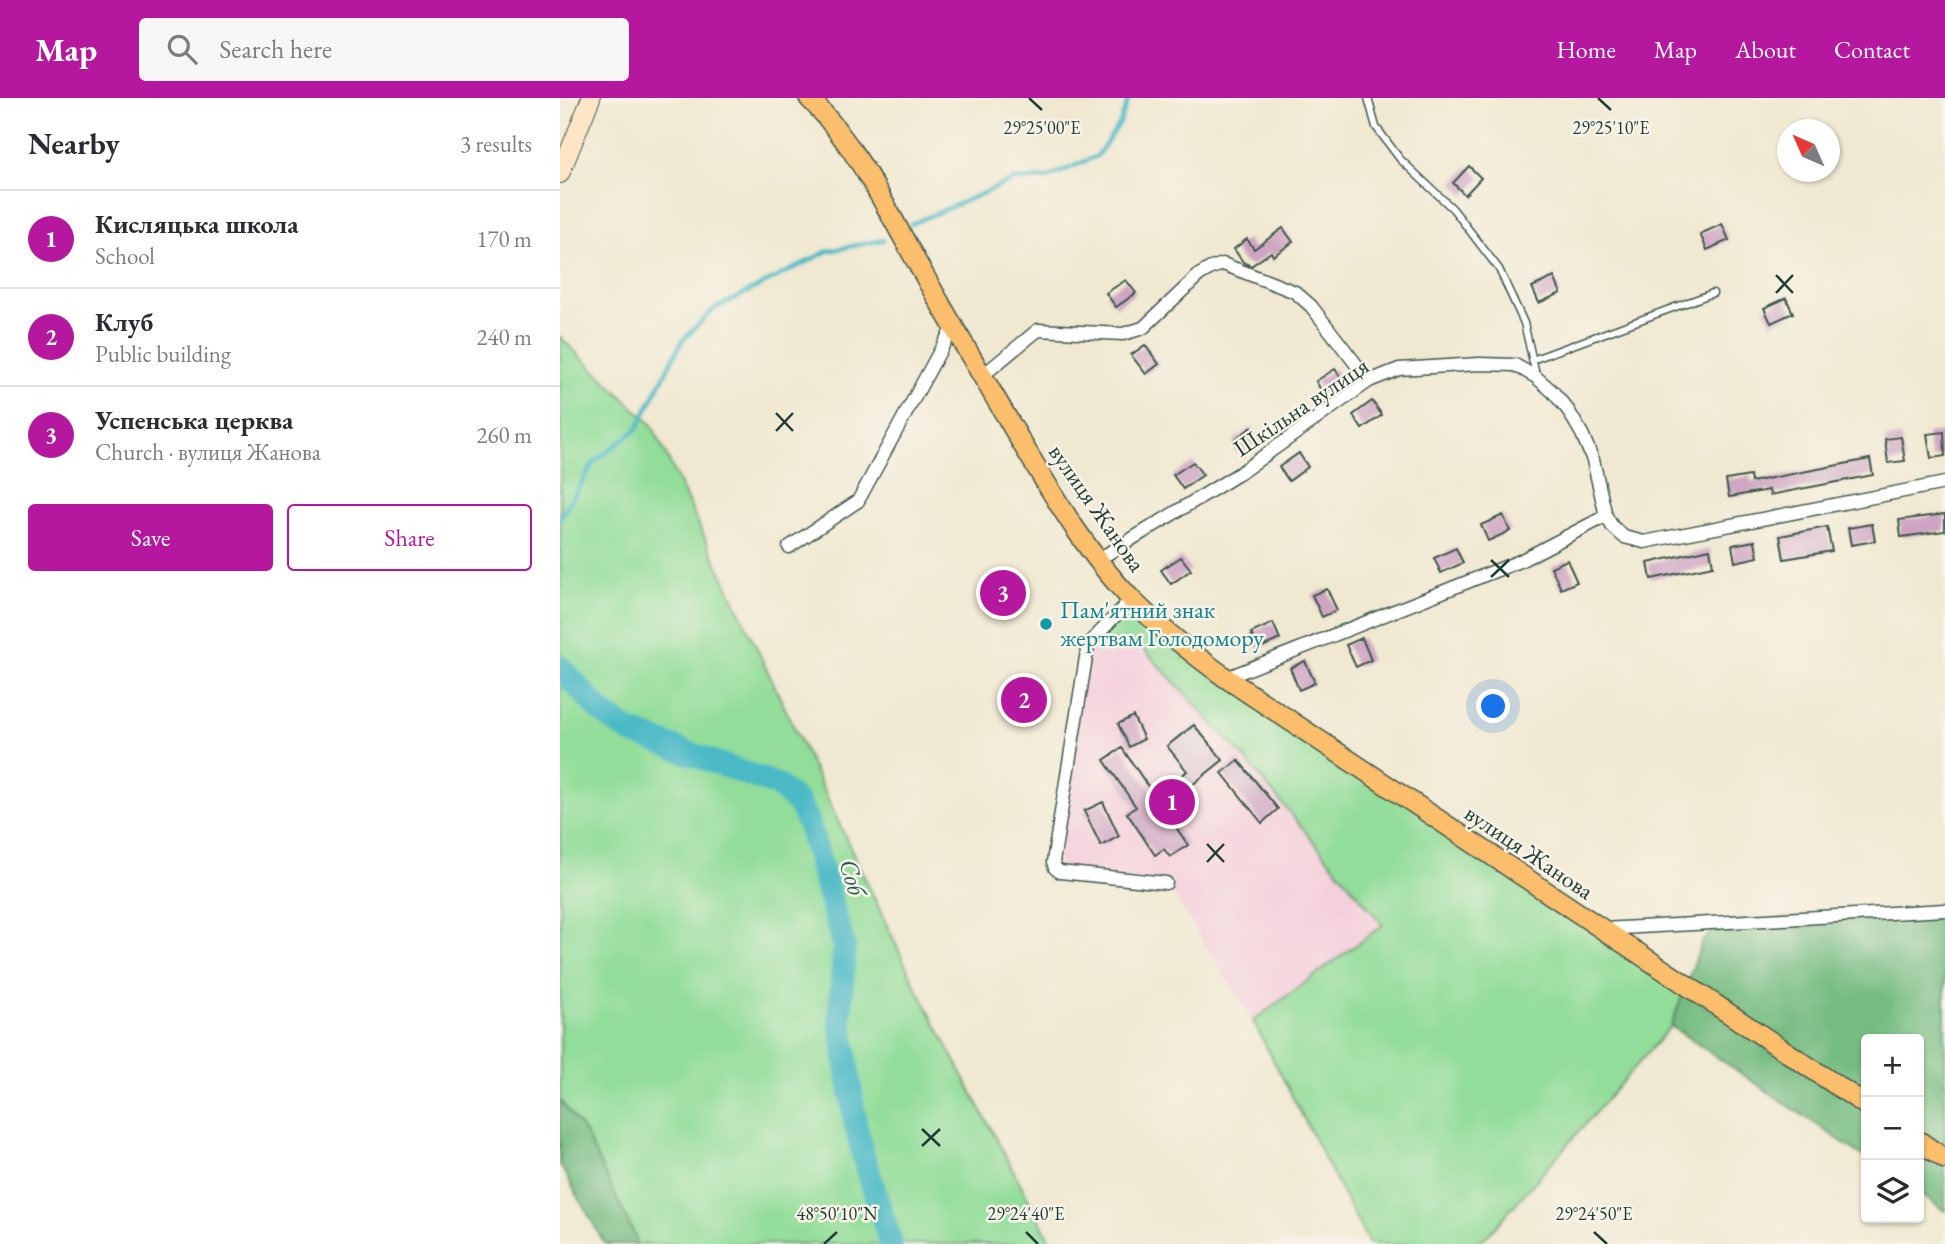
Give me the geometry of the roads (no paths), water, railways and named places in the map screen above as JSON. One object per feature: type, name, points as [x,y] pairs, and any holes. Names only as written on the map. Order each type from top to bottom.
[{"type":"main road","name":"вулиця Жанова","points":[[809,98],[830,119],[858,158],[953,327],[1052,493],[1131,599],[1179,644],[1226,678],[1861,1102]]},
{"type":"main road","points":[[1924,1144],[1945,1158]]},
{"type":"street","points":[[560,174],[591,98]]},
{"type":"street","points":[[982,376],[1038,330],[1124,334],[1143,328],[1199,275],[1223,264],[1295,292],[1311,306],[1369,381]]},
{"type":"street","points":[[789,547],[858,501],[953,327]]},
{"type":"street","name":"Шкільна вулиця","points":[[1099,559],[1240,473],[1369,381],[1399,369],[1479,364],[1515,365],[1536,377],[1568,410],[1582,433],[1593,460],[1606,516]]},
{"type":"street","points":[[1226,678],[1520,561],[1606,516],[1624,537],[1644,542],[1945,483]]},
{"type":"street","points":[[1131,599],[1088,645],[1053,865],[1060,872],[1166,883]]},
{"type":"street","points":[[1602,929],[1945,909]]},
{"type":"lane","points":[[1368,98],[1376,127],[1400,159],[1453,209],[1499,269],[1524,323],[1536,377]]},
{"type":"lane","points":[[1532,359],[1713,293]]},
{"type":"waterway","points":[[911,224],[1014,180],[1047,178],[1097,156],[1120,123],[1129,98]]},
{"type":"waterway","points":[[560,518],[594,462],[637,429],[682,341],[714,309],[828,251],[883,240]]},
{"type":"waterway","name":"Соб","points":[[560,667],[599,710],[629,731],[777,785],[799,804],[809,825],[844,947],[840,1017],[855,1122],[891,1244]]},
{"type":"place","name":"Успенська церква","points":[[1003,593]]},
{"type":"place","name":"Пам'ятний знак жертвам Голодомору","points":[[1046,624]]},
{"type":"place","name":"Клуб","points":[[1024,700]]},
{"type":"place","name":"Кисляцька школа","points":[[1172,802]]}]
